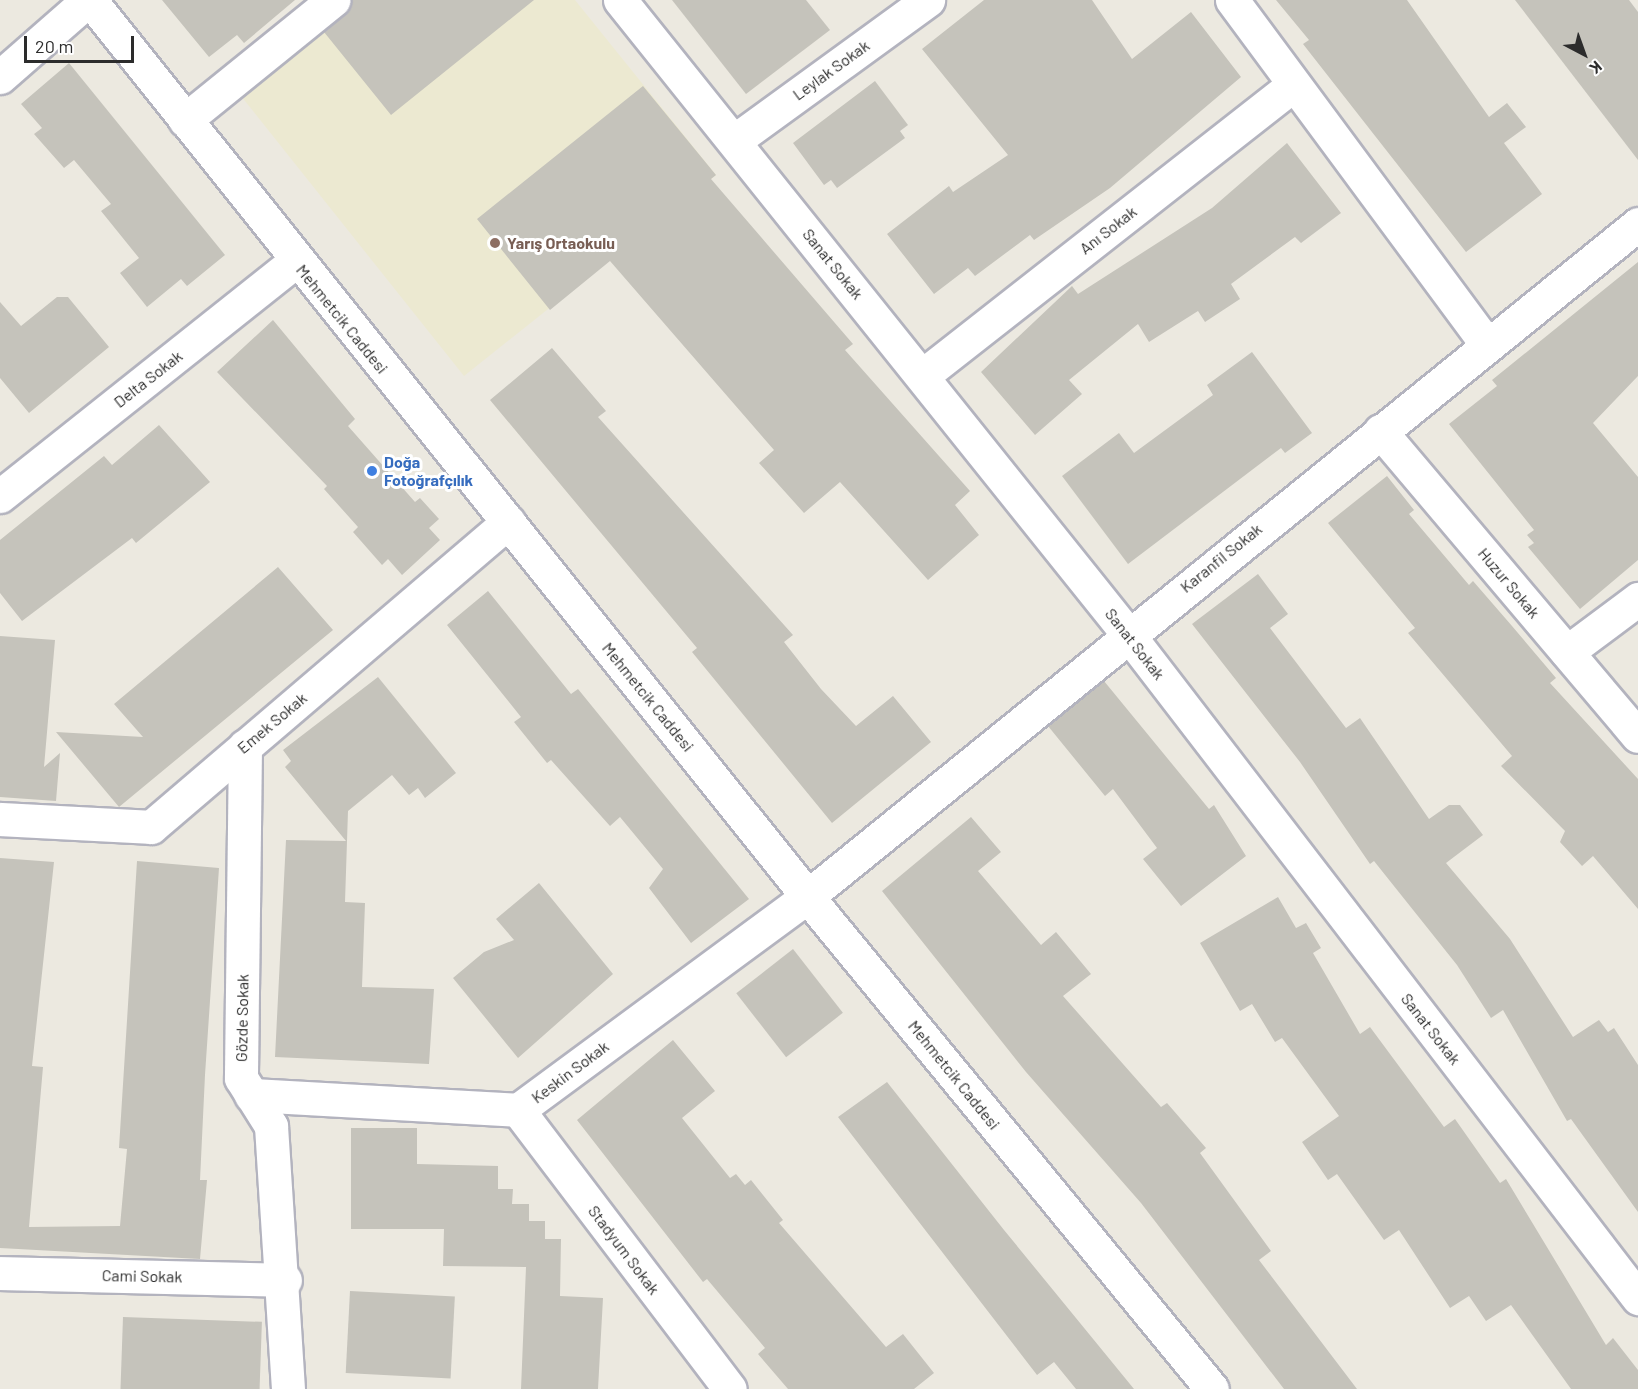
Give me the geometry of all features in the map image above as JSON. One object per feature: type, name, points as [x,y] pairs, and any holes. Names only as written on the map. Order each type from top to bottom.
[{"type":"street","points":[[0,77],[89,0]]},
{"type":"street","name":"Mehmetcik Caddesi","points":[[89,0],[295,261],[808,896],[1212,1389]]},
{"type":"street","points":[[185,120],[333,0]]},
{"type":"street","name":"Sanat Sokak","points":[[620,0],[1127,633],[1638,1298]]},
{"type":"street","name":"Leylak Sokak","points":[[734,141],[928,0]]},
{"type":"street","points":[[1232,0],[1486,345]]},
{"type":"street","name":"Anı Sokak","points":[[922,376],[1293,85]]},
{"type":"street","name":"Karanfil Sokak","points":[[808,896],[1127,633],[1638,224]]},
{"type":"street","name":"Delta Sokak","points":[[0,496],[295,261]]},
{"type":"street","name":"Huzur Sokak","points":[[1380,431],[1638,736]]},
{"type":"street","name":"Emek Sokak","points":[[0,819],[150,827],[508,522]]},
{"type":"street","points":[[1568,652],[1638,599]]},
{"type":"street","name":"Gözde Sokak","points":[[245,746],[241,1078],[271,1126],[285,1280],[288,1389]]},
{"type":"street","name":"Keskin Sokak","points":[[252,1095],[518,1110],[808,896]]},
{"type":"street","name":"Stadyum Sokak","points":[[518,1110],[730,1389]]},
{"type":"street","name":"Cami Sokak","points":[[0,1273],[285,1280]]},
{"type":"shaded area","name":"Yarış Ortaokulu","points":[[353,0],[575,0],[716,175],[464,376],[237,91]]},
{"type":"building","points":[[162,0],[295,0],[244,43],[237,35],[209,57]]},
{"type":"building","points":[[351,0],[534,0],[391,115],[324,32],[345,14]]},
{"type":"building","points":[[672,0],[806,0],[830,30],[746,94]]},
{"type":"building","points":[[984,0],[1092,0],[1132,59],[1191,12],[1241,77],[1110,188],[1034,240],[1030,235],[975,276],[968,268],[934,294],[887,234],[949,186],[953,192],[1008,155],[922,49]]},
{"type":"building","points":[[1276,0],[1407,0],[1489,117],[1507,103],[1526,127],[1504,143],[1542,194],[1466,252],[1303,44],[1309,40]]},
{"type":"building","points":[[1515,0],[1629,0],[1638,12],[1638,160]]},
{"type":"building","points":[[69,63],[225,255],[187,286],[181,279],[147,307],[120,273],[139,258],[101,211],[111,204],[74,160],[64,168],[34,134],[42,128],[21,104]]},
{"type":"building","points":[[875,81],[908,125],[900,131],[905,138],[837,188],[831,180],[824,185],[793,143]]},
{"type":"building","points":[[643,86],[716,175],[711,179],[853,344],[845,350],[970,491],[955,505],[979,535],[928,580],[840,482],[804,513],[759,463],[774,450],[610,261],[550,310],[477,219]]},
{"type":"building","points":[[1287,143],[1341,213],[1301,243],[1295,237],[1231,284],[1240,299],[1205,322],[1198,311],[1149,342],[1138,324],[1069,380],[1082,394],[1035,435],[981,372],[1072,286],[1078,294],[1212,208]]},
{"type":"building","points":[[1638,262],[1638,376],[1593,423],[1638,477],[1638,560],[1580,609],[1528,547],[1534,543],[1527,535],[1534,530],[1449,424],[1497,386],[1492,380]]},
{"type":"building","points":[[57,297],[68,297],[109,347],[29,413],[0,378],[0,302],[21,326]]},
{"type":"building","points":[[273,320],[355,419],[348,426],[415,502],[420,498],[439,519],[429,528],[440,540],[402,575],[388,559],[382,565],[353,532],[358,527],[324,489],[327,486],[217,372]]},
{"type":"building","points":[[552,348],[606,411],[598,417],[793,635],[784,642],[821,689],[856,726],[893,696],[931,742],[832,823],[692,652],[697,648],[490,400]]},
{"type":"building","points":[[1252,352],[1312,433],[1285,453],[1281,448],[1128,564],[1062,476],[1119,433],[1134,453],[1213,395],[1207,385]]},
{"type":"building","points":[[159,425],[210,482],[136,543],[132,538],[22,621],[0,593],[0,540],[104,456],[112,465]]},
{"type":"building","points":[[1387,476],[1414,510],[1409,514],[1469,585],[1473,581],[1512,626],[1556,678],[1550,683],[1638,779],[1638,909],[1593,856],[1582,866],[1560,842],[1565,831],[1501,766],[1512,756],[1408,633],[1415,628],[1328,523]]},
{"type":"building","points":[[278,567],[333,630],[119,807],[56,732],[143,737],[114,704]]},
{"type":"building","points":[[1258,574],[1288,614],[1270,628],[1346,728],[1360,718],[1429,819],[1449,805],[1460,805],[1483,835],[1446,863],[1510,939],[1573,1037],[1599,1020],[1608,1032],[1614,1028],[1638,1065],[1638,1212],[1571,1119],[1567,1121],[1503,1010],[1491,1018],[1457,965],[1374,861],[1370,864],[1300,762],[1192,624]]},
{"type":"building","points":[[488,591],[571,694],[578,689],[749,899],[691,943],[649,888],[663,869],[620,817],[610,826],[551,760],[547,763],[514,722],[521,717],[447,625]]},
{"type":"building","points":[[0,636],[55,640],[44,767],[60,753],[56,801],[0,797]]},
{"type":"building","points":[[378,677],[456,773],[425,798],[418,788],[409,795],[392,775],[348,811],[345,902],[365,903],[362,987],[434,989],[429,1064],[275,1057],[286,840],[346,841],[285,767],[291,761],[283,750]]},
{"type":"building","points":[[1104,681],[1209,809],[1214,805],[1246,856],[1181,906],[1143,859],[1157,848],[1113,789],[1105,796],[1048,726]]},
{"type":"building","points":[[971,817],[1001,852],[978,871],[1041,945],[1056,932],[1091,974],[1063,996],[1161,1107],[1167,1103],[1206,1148],[1200,1153],[1271,1251],[1259,1260],[1357,1389],[1284,1389],[1141,1203],[1026,1072],[882,891]]},
{"type":"building","points":[[0,858],[54,862],[32,1066],[43,1067],[29,1227],[120,1226],[127,1149],[119,1148],[137,861],[219,868],[205,1075],[200,1180],[207,1180],[200,1259],[0,1248]]},
{"type":"building","points":[[539,883],[613,974],[518,1058],[453,978],[484,952],[514,940],[496,919]]},
{"type":"building","points":[[1278,897],[1296,928],[1306,923],[1321,948],[1313,953],[1360,1034],[1370,1027],[1444,1127],[1455,1119],[1500,1183],[1506,1179],[1606,1345],[1613,1338],[1638,1370],[1638,1389],[1571,1389],[1511,1305],[1486,1321],[1469,1296],[1450,1308],[1399,1230],[1384,1240],[1337,1174],[1328,1180],[1302,1142],[1339,1116],[1282,1038],[1275,1042],[1252,1004],[1240,1011],[1200,943]]},
{"type":"building","points":[[793,949],[843,1013],[786,1057],[736,993]]},
{"type":"building","points":[[673,1040],[715,1091],[682,1118],[730,1178],[736,1174],[745,1185],[751,1180],[783,1220],[779,1223],[886,1347],[903,1334],[934,1373],[914,1389],[788,1389],[758,1354],[765,1348],[707,1279],[703,1282],[577,1120]]},
{"type":"building","points":[[887,1082],[1134,1389],[1076,1389],[1054,1362],[1037,1375],[838,1117]]},
{"type":"building","points":[[351,1128],[417,1128],[417,1164],[498,1166],[498,1189],[513,1189],[512,1204],[529,1204],[529,1221],[545,1221],[545,1239],[561,1239],[560,1296],[603,1298],[598,1389],[521,1389],[526,1267],[443,1266],[444,1229],[351,1229]]},
{"type":"building","points":[[350,1291],[455,1296],[451,1378],[346,1373]]},
{"type":"building","points":[[123,1317],[262,1322],[260,1389],[120,1389]]},
{"type":"place","name":"Yarış Ortaokulu","points":[[495,243]]},
{"type":"place","name":"Doğa Fotoğrafçılık","points":[[372,471]]}]
